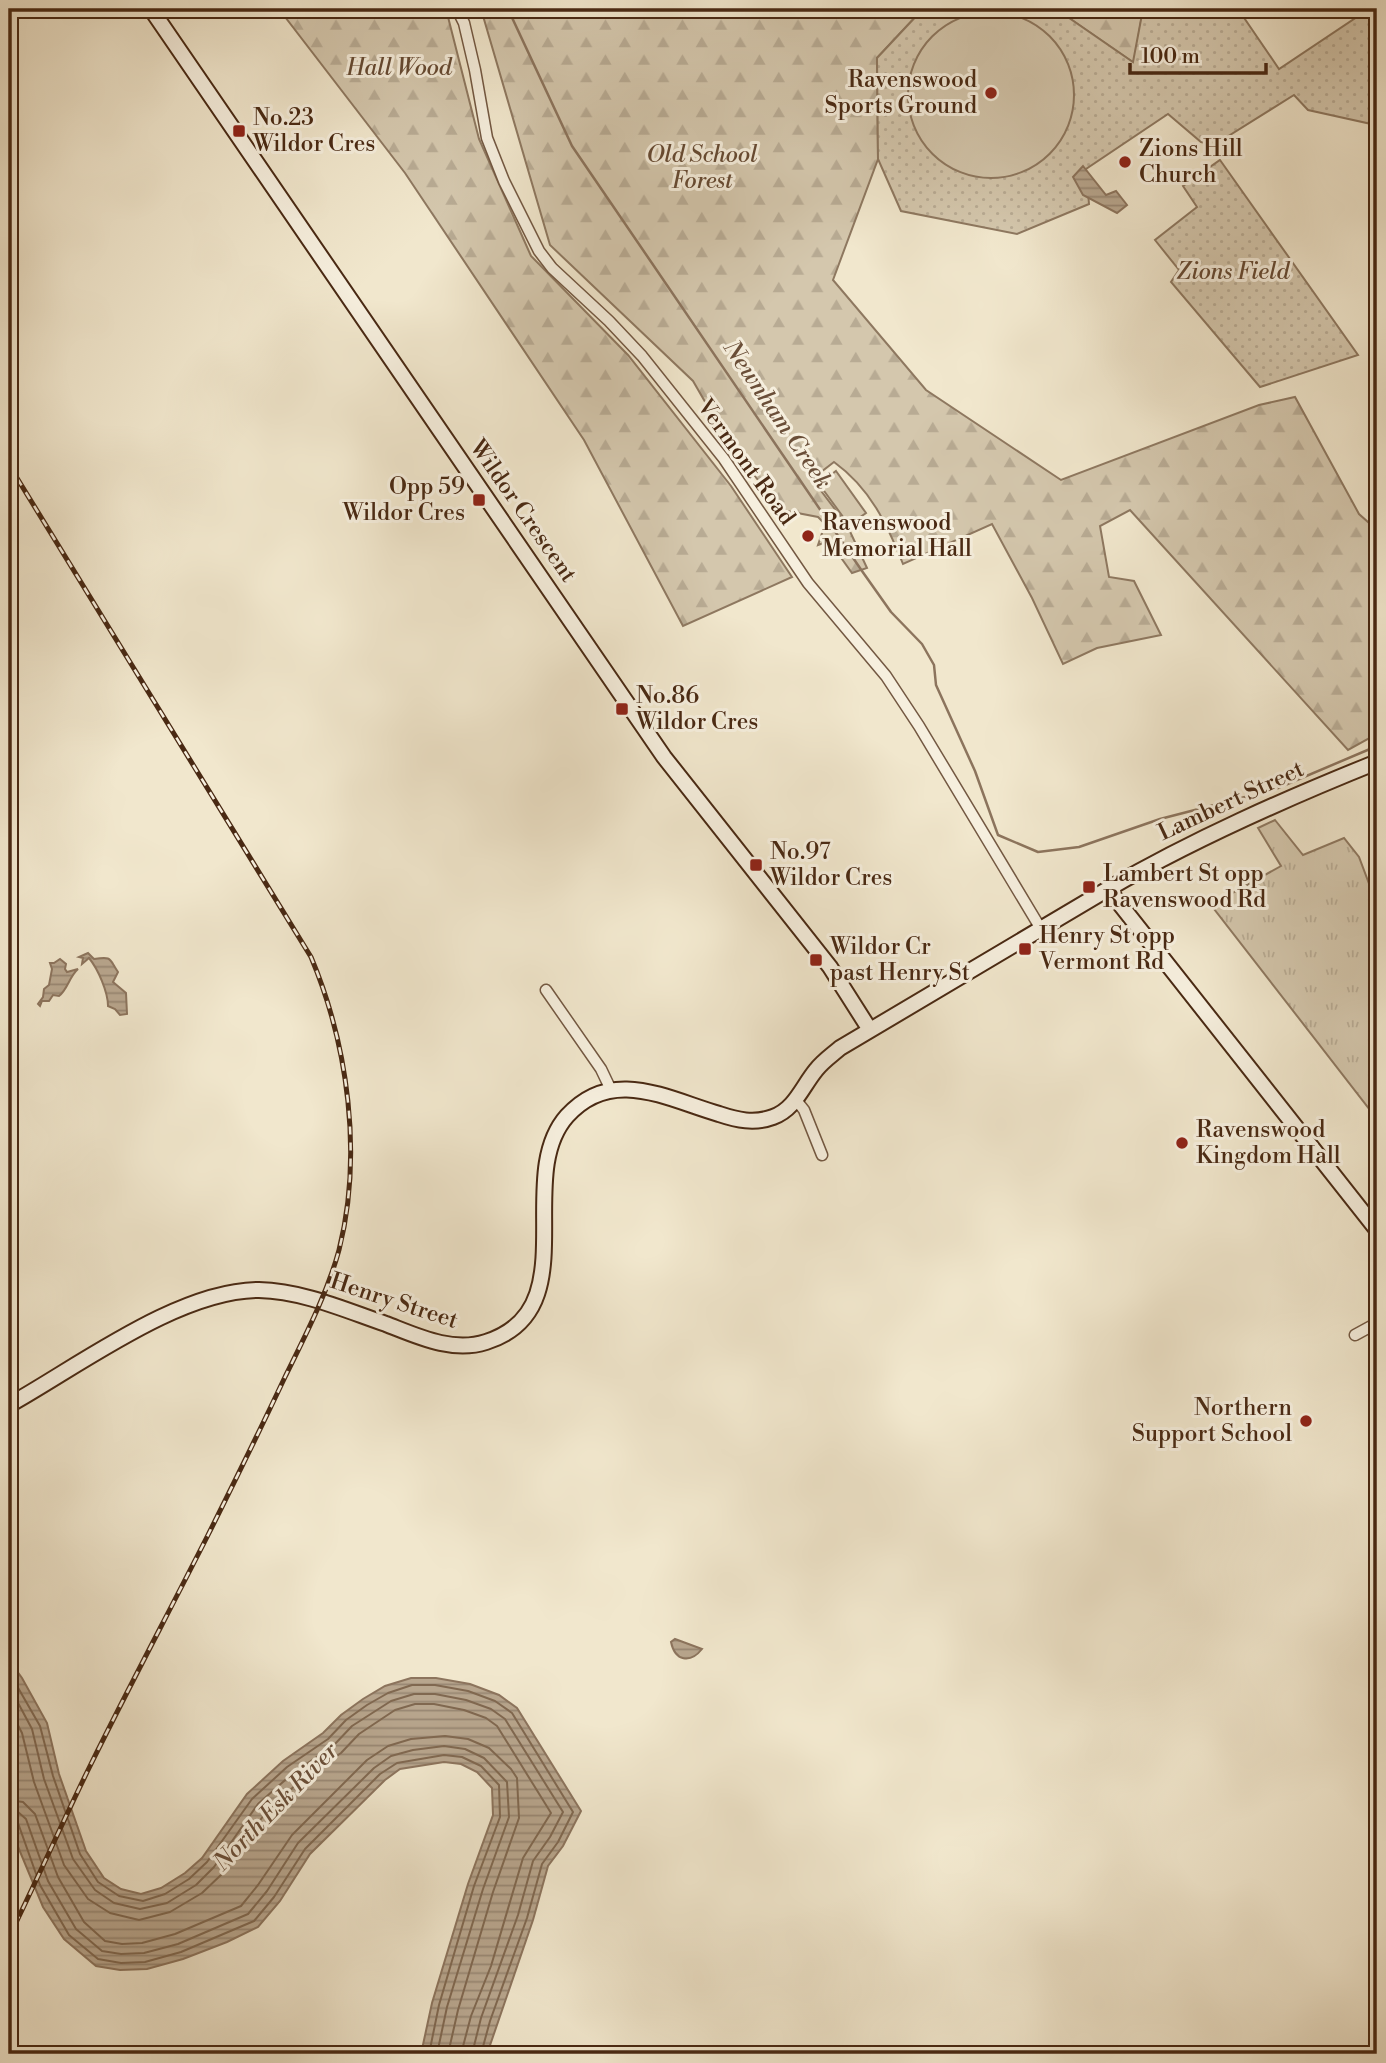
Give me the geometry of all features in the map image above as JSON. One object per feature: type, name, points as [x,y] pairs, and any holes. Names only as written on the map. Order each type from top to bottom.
[{"type":"street","name":"Wildor Crescent","points":[[151,9],[664,757],[830,967],[870,1030]]},
{"type":"street","name":"Vermont Road","points":[[457,9],[470,47],[487,138],[539,251],[552,268],[609,321],[650,366],[724,458],[806,580],[886,676],[1041,929]]},
{"type":"street","name":"Lambert Street","points":[[1108,889],[1236,821],[1377,762]]},
{"type":"street","name":"Henry Street","points":[[9,1405],[152,1322],[195,1302],[236,1292],[258,1290],[294,1294],[443,1344],[472,1345],[500,1336],[524,1317],[537,1293],[543,1262],[546,1164],[557,1130],[583,1101],[611,1090],[626,1088],[645,1091],[740,1120],[772,1118],[796,1100],[823,1061],[870,1030],[1108,889]]},
{"type":"street","points":[[1108,889],[1377,1230]]},
{"type":"street","points":[[546,990],[601,1069],[611,1090]]},
{"type":"street","points":[[796,1100],[804,1110],[822,1155]]},
{"type":"street","points":[[1355,1335],[1377,1323]]},
{"type":"green space","name":"Hall Wood","points":[[279,9],[446,9],[479,139],[531,256],[628,355],[731,486],[792,577],[683,626],[584,440],[405,173]]},
{"type":"green space","name":"Old School Forest","points":[[481,9],[928,9],[921,11],[877,58],[878,159],[833,280],[926,390],[1061,480],[1259,405],[1295,397],[1359,514],[1377,530],[1377,734],[1348,750],[1130,510],[1100,526],[1109,577],[1134,581],[1161,635],[1097,648],[1063,664],[1032,598],[992,524],[903,564],[876,508],[858,483],[834,462],[812,479],[847,525],[867,568],[852,573],[829,541],[818,545],[825,524],[818,517],[782,510],[730,445],[693,381],[550,245]]},
{"type":"green space","points":[[1056,9],[1143,9],[1134,63]]},
{"type":"green space","points":[[1056,9],[1133,62],[1143,9],[1238,9],[1279,69],[1369,9],[1377,21],[1377,132],[1371,124],[1308,110],[1294,95],[1214,145],[1201,142],[1168,114],[1086,169],[1089,204],[1017,234],[901,211],[878,159],[877,58],[921,11]]},
{"type":"green space","name":"Ravenswood Sports Ground","points":[[991,12],[1023,19],[1050,36],[1067,63],[1074,95],[1067,127],[1050,154],[1023,171],[991,178],[959,171],[932,154],[915,127],[908,95],[915,63],[932,36],[959,19]]},
{"type":"green space","name":"Zions Field","points":[[1220,160],[1358,355],[1260,387],[1171,282],[1179,270],[1155,240],[1197,207],[1183,186]]},
{"type":"green space","points":[[836,471],[866,513],[849,525],[819,484]]},
{"type":"green space","points":[[1275,820],[1303,855],[1344,838],[1359,857],[1377,905],[1377,1119],[1211,905],[1281,866],[1258,828]]},
{"type":"water","points":[[1083,166],[1106,195],[1116,191],[1127,205],[1117,213],[1083,195],[1073,177]]},
{"type":"water","points":[[88,953],[94,959],[108,958],[111,961],[118,972],[113,982],[126,993],[127,1014],[120,1015],[108,1006],[96,968],[89,958],[82,964],[83,958],[79,957]]},
{"type":"water","points":[[60,959],[66,964],[67,972],[78,969],[59,996],[53,995],[49,1001],[42,1001],[40,1006],[38,1004],[44,989],[49,985],[52,969],[50,963]]},
{"type":"water","points":[[675,1639],[702,1649],[693,1657],[679,1657],[671,1642]]},
{"type":"water","name":"North Esk River","points":[[9,1660],[47,1723],[59,1774],[86,1851],[104,1878],[121,1889],[141,1894],[161,1888],[185,1873],[202,1858],[247,1794],[283,1761],[323,1733],[341,1715],[385,1686],[411,1678],[436,1678],[470,1684],[499,1695],[517,1708],[581,1811],[563,1846],[548,1866],[533,1920],[487,2054],[421,2054],[432,2003],[468,1884],[493,1815],[492,1788],[477,1772],[461,1764],[444,1762],[400,1769],[385,1780],[310,1854],[280,1901],[258,1927],[183,1959],[147,1969],[120,1970],[96,1966],[64,1939],[43,1907],[16,1842],[9,1814]]},
{"type":"waterway","name":"Newnham Creek","points":[[508,9],[572,146],[862,571],[891,612],[922,644],[934,665],[936,685],[975,771],[998,835],[1038,852],[1079,847],[1160,819],[1249,796]]},
{"type":"waterway","name":"Newnham Creek","points":[[1271,791],[1377,746]]},
{"type":"railway","points":[[9,465],[311,957],[324,991],[342,1063],[350,1139],[346,1214],[339,1250],[322,1299],[218,1515],[91,1764],[9,1937]]},
{"type":"place","name":"Ravenswood Sports Ground","points":[[991,93]]},
{"type":"place","name":"No.23 Wildor Cres","points":[[239,131]]},
{"type":"place","name":"Zions Hill Church","points":[[1125,162]]},
{"type":"place","name":"Opp 59 Wildor Cres","points":[[479,500]]},
{"type":"place","name":"Ravenswood Memorial Hall","points":[[808,536]]},
{"type":"place","name":"No.86 Wildor Cres","points":[[622,709]]},
{"type":"place","name":"No.97 Wildor Cres","points":[[756,865]]},
{"type":"place","name":"Lambert St opp Ravenswood Rd","points":[[1089,887]]},
{"type":"place","name":"Henry St opp Vermont Rd","points":[[1025,949]]},
{"type":"place","name":"Wildor Cr past Henry St","points":[[816,960]]},
{"type":"place","name":"Ravenswood Kingdom Hall","points":[[1182,1143]]},
{"type":"place","name":"Northern Support School","points":[[1306,1421]]}]
